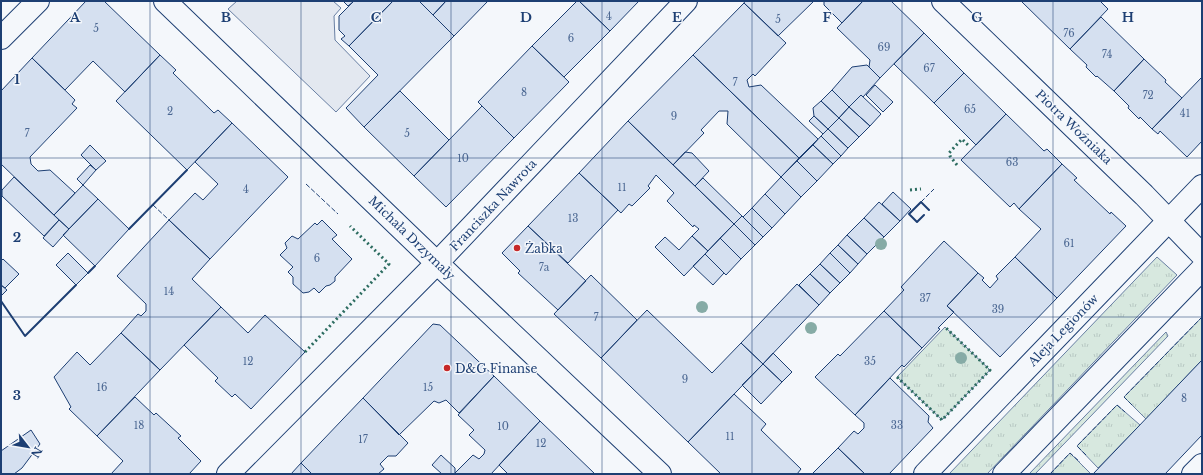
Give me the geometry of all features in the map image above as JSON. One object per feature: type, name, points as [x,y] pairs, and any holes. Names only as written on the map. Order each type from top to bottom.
[{"type":"street","points":[[1,38],[38,1]]},
{"type":"street","name":"Michała Drzymały","points":[[165,1],[437,263],[660,474]]},
{"type":"street","name":"Franciszka Nawrota","points":[[228,474],[437,263],[686,1]]},
{"type":"street","name":"Piotra Woźniaka","points":[[943,1],[1144,195],[1202,255]]},
{"type":"street","name":"Aleja Legionów","points":[[925,474],[1202,186]]},
{"type":"street","points":[[1004,474],[1202,269]]},
{"type":"street","points":[[1193,474],[1202,465]]},
{"type":"green space","points":[[1157,257],[1177,275],[987,474],[949,474]]},
{"type":"green space","points":[[1202,317],[1202,360],[1146,419],[1124,397]]},
{"type":"green space","points":[[945,327],[990,370],[942,420],[897,377]]},
{"type":"green space","points":[[1166,332],[1168,336],[1035,474],[1029,474]]},
{"type":"green space","points":[[1117,405],[1140,425],[1098,468],[1077,446]]},
{"type":"green space","points":[[1070,453],[1091,474],[1050,474]]},
{"type":"shaded area","points":[[237,1],[333,1],[341,8],[334,16],[335,40],[370,76],[336,112],[228,9]]},
{"type":"building","points":[[86,1],[104,1],[160,55],[125,92],[93,61],[65,90],[32,58]]},
{"type":"building","points":[[343,1],[354,1],[348,6]]},
{"type":"building","points":[[354,1],[393,1],[349,46],[341,39],[345,36],[339,30],[339,16]]},
{"type":"building","points":[[393,1],[419,1],[454,36],[364,127],[346,108],[378,75],[349,46]]},
{"type":"building","points":[[419,1],[446,1],[433,15]]},
{"type":"building","points":[[446,1],[488,1],[454,36],[433,15]]},
{"type":"building","points":[[577,1],[579,1],[610,31],[564,77],[532,46]]},
{"type":"building","points":[[579,1],[639,1],[610,31]]},
{"type":"building","points":[[745,1],[814,1],[778,36],[744,3]]},
{"type":"building","points":[[824,1],[863,1],[842,23],[824,5]]},
{"type":"building","points":[[863,1],[891,1],[924,33],[880,78],[869,67],[870,60],[837,28]]},
{"type":"building","points":[[1021,1],[1100,1],[1108,9],[1070,49]]},
{"type":"building","points":[[744,3],[786,43],[755,76],[753,74],[747,80],[749,87],[761,85],[818,139],[799,158],[693,55]]},
{"type":"building","points":[[1101,17],[1144,59],[1114,91],[1097,76],[1096,77],[1086,67],[1087,65],[1070,49]]},
{"type":"building","points":[[924,33],[964,73],[934,103],[894,64]]},
{"type":"building","points":[[532,46],[569,82],[514,138],[478,102]]},
{"type":"building","points":[[160,55],[176,70],[173,73],[214,113],[218,110],[232,123],[187,170],[116,101]]},
{"type":"building","points":[[693,55],[799,158],[781,177],[727,124],[728,111],[719,111],[701,130],[704,133],[673,165],[628,121]]},
{"type":"building","points":[[32,58],[75,100],[72,104],[77,108],[30,157],[31,164],[38,171],[50,170],[75,193],[54,215],[1,164],[1,91]]},
{"type":"building","points":[[1144,59],[1182,98],[1152,129],[1128,108],[1129,106],[1114,91]]},
{"type":"building","points":[[867,65],[880,78],[863,97],[861,95],[849,107],[832,90],[852,67]]},
{"type":"building","points":[[964,73],[1006,114],[976,145],[934,103]]},
{"type":"building","points":[[1202,77],[1202,141],[1187,157],[1160,131],[1158,134],[1152,129]]},
{"type":"building","points":[[875,85],[893,102],[883,112],[866,95]]},
{"type":"building","points":[[832,90],[849,107],[839,118],[821,101]]},
{"type":"building","points":[[400,91],[449,140],[414,176],[364,127]]},
{"type":"building","points":[[861,95],[881,114],[870,126],[849,107]]},
{"type":"building","points":[[821,101],[839,118],[828,129],[814,116],[813,108]]},
{"type":"building","points":[[482,106],[514,138],[446,207],[414,176]]},
{"type":"building","points":[[849,107],[870,126],[859,137],[839,118]]},
{"type":"building","points":[[1006,114],[1044,151],[1047,149],[1062,164],[1019,209],[1014,203],[1010,207],[961,160]]},
{"type":"building","points":[[814,116],[828,129],[823,134],[809,121]]},
{"type":"building","points":[[839,118],[859,137],[848,148],[828,129]]},
{"type":"building","points":[[628,121],[734,224],[708,251],[692,236],[699,229],[694,225],[693,227],[667,201],[674,193],[656,175],[648,186],[650,188],[632,206],[629,204],[621,213],[579,173]]},
{"type":"building","points":[[232,123],[288,177],[210,259],[169,220],[195,193],[203,200],[218,184],[195,162]]},
{"type":"building","points":[[828,129],[848,148],[841,156],[821,136]]},
{"type":"building","points":[[821,136],[841,156],[833,164],[813,145]]},
{"type":"building","points":[[90,145],[106,161],[96,170],[81,155]]},
{"type":"building","points":[[813,145],[833,164],[817,181],[797,161]]},
{"type":"building","points":[[685,152],[692,153],[709,171],[695,186],[673,165]]},
{"type":"building","points":[[797,161],[817,181],[801,197],[781,177]]},
{"type":"building","points":[[1062,164],[1077,178],[1074,180],[1110,214],[1111,212],[1126,226],[1057,298],[1015,257],[1041,229],[1019,209]]},
{"type":"building","points":[[90,165],[96,170],[83,185],[77,179]]},
{"type":"building","points":[[579,173],[618,210],[568,263],[528,226]]},
{"type":"building","points":[[14,177],[59,220],[44,236],[2,196],[2,190]]},
{"type":"building","points":[[781,177],[801,197],[785,214],[765,194]]},
{"type":"building","points":[[703,178],[742,216],[734,224],[695,186]]},
{"type":"building","points":[[83,185],[98,199],[69,229],[54,215]]},
{"type":"building","points":[[893,192],[911,209],[900,221],[882,204]]},
{"type":"building","points":[[765,194],[785,214],[772,228],[752,208]]},
{"type":"building","points":[[98,199],[129,229],[95,266],[63,235]]},
{"type":"building","points":[[879,202],[900,221],[884,237],[864,218]]},
{"type":"building","points":[[752,208],[772,228],[763,237],[743,217]]},
{"type":"building","points":[[742,216],[763,237],[755,245],[734,224]]},
{"type":"building","points":[[864,218],[884,237],[867,254],[847,235]]},
{"type":"building","points":[[59,220],[69,229],[53,247],[43,238]]},
{"type":"building","points":[[169,220],[210,259],[192,279],[221,307],[160,370],[121,333],[138,314],[141,316],[146,311],[146,304],[117,276]]},
{"type":"building","points":[[322,220],[337,235],[332,239],[352,259],[335,277],[335,281],[326,286],[319,293],[314,288],[309,292],[303,293],[293,284],[293,277],[288,272],[293,267],[280,255],[287,248],[285,243],[292,236],[298,239],[315,223],[317,225]]},
{"type":"building","points":[[734,224],[755,245],[741,259],[720,238]]},
{"type":"building","points":[[528,226],[586,281],[558,310],[518,273],[520,271],[502,253]]},
{"type":"building","points":[[847,235],[867,254],[858,264],[838,245]]},
{"type":"building","points":[[692,236],[708,251],[684,276],[655,247],[665,237],[679,250]]},
{"type":"building","points":[[720,238],[741,259],[726,275],[705,254]]},
{"type":"building","points":[[944,241],[978,273],[947,306],[954,312],[938,328],[940,329],[922,348],[884,311],[904,290],[901,287]]},
{"type":"building","points":[[838,245],[858,264],[850,273],[830,253]]},
{"type":"building","points":[[68,253],[88,273],[76,285],[56,265]]},
{"type":"building","points":[[830,253],[850,273],[840,283],[820,264]]},
{"type":"building","points":[[705,254],[724,273],[713,285],[693,266]]},
{"type":"building","points":[[1015,257],[1057,298],[1000,357],[947,306],[978,273],[984,278],[982,280],[990,288],[998,279],[996,276]]},
{"type":"building","points":[[3,259],[19,274],[5,288],[1,285],[1,261]]},
{"type":"building","points":[[820,264],[840,283],[830,293],[810,274]]},
{"type":"building","points":[[810,274],[830,293],[819,305],[799,285]]},
{"type":"building","points":[[591,275],[637,320],[601,358],[554,314]]},
{"type":"building","points":[[797,284],[819,305],[763,364],[741,343]]},
{"type":"building","points":[[1,285],[7,290],[1,296]]},
{"type":"building","points":[[221,307],[248,333],[265,315],[305,352],[251,409],[235,394],[232,397],[215,381],[218,378],[184,345]]},
{"type":"building","points":[[647,310],[712,373],[741,343],[763,364],[688,442],[601,358]]},
{"type":"building","points":[[884,311],[922,348],[904,367],[902,365],[855,415],[815,377],[838,354],[840,356]]},
{"type":"building","points":[[433,324],[440,325],[494,376],[459,413],[446,400],[439,403],[434,401],[399,435],[363,398]]},
{"type":"building","points":[[121,333],[160,370],[97,436],[69,409],[71,407],[54,377],[77,352],[90,365]]},
{"type":"building","points":[[773,353],[792,372],[782,382],[763,364]]},
{"type":"building","points":[[1202,360],[1202,435],[1165,474],[1093,474]]},
{"type":"building","points":[[763,364],[782,382],[761,404],[742,385]]},
{"type":"building","points":[[494,376],[540,421],[491,474],[442,474],[432,465],[441,455],[455,468],[455,473],[473,455],[479,459],[484,454],[485,450],[469,435],[474,430],[458,415]]},
{"type":"building","points":[[890,378],[929,416],[928,422],[933,428],[889,474],[865,474],[838,448],[854,431],[858,434],[864,428],[864,423],[855,415]]},
{"type":"building","points":[[734,394],[766,424],[761,430],[801,469],[797,474],[721,474],[688,442]]},
{"type":"building","points":[[135,397],[154,415],[156,413],[181,436],[178,438],[201,461],[189,474],[111,474],[123,461],[97,436]]},
{"type":"building","points":[[363,398],[408,443],[396,456],[388,456],[380,464],[384,469],[378,474],[312,474],[301,463]]},
{"type":"building","points":[[540,421],[595,474],[508,474],[499,465]]},
{"type":"building","points":[[31,430],[40,444],[22,468],[14,474],[1,474],[1,451]]},
{"type":"building","points":[[838,448],[865,474],[812,474]]},
{"type":"building","points":[[301,463],[312,474],[291,474]]},
{"type":"hedge","points":[[957,165],[949,153],[962,139],[970,147]]},
{"type":"hedge","points":[[910,190],[921,189]]},
{"type":"hedge","points":[[305,352],[389,264],[350,226]]},
{"type":"hedge","points":[[897,377],[942,420],[990,370],[945,327]]},
{"type":"fence","points":[[306,184],[338,214]]},
{"type":"fence","points":[[921,202],[934,189]]},
{"type":"fence","points":[[153,205],[169,220]]},
{"type":"fence","points":[[1132,405],[1124,397],[1202,317]]},
{"type":"fence","points":[[1086,455],[1077,446],[1117,405],[1125,412]]},
{"type":"fence","points":[[1050,474],[1070,453],[1080,462]]},
{"type":"wall","points":[[129,229],[187,170]]},
{"type":"wall","points":[[924,215],[917,222],[909,214],[921,202],[929,210]]},
{"type":"wall","points":[[88,273],[95,266]]},
{"type":"wall","points":[[1,301],[25,336],[76,285]]},
{"type":"place","name":"Żabka","points":[[517,248]]},
{"type":"place","name":"D&G Finanse","points":[[447,368]]}]
